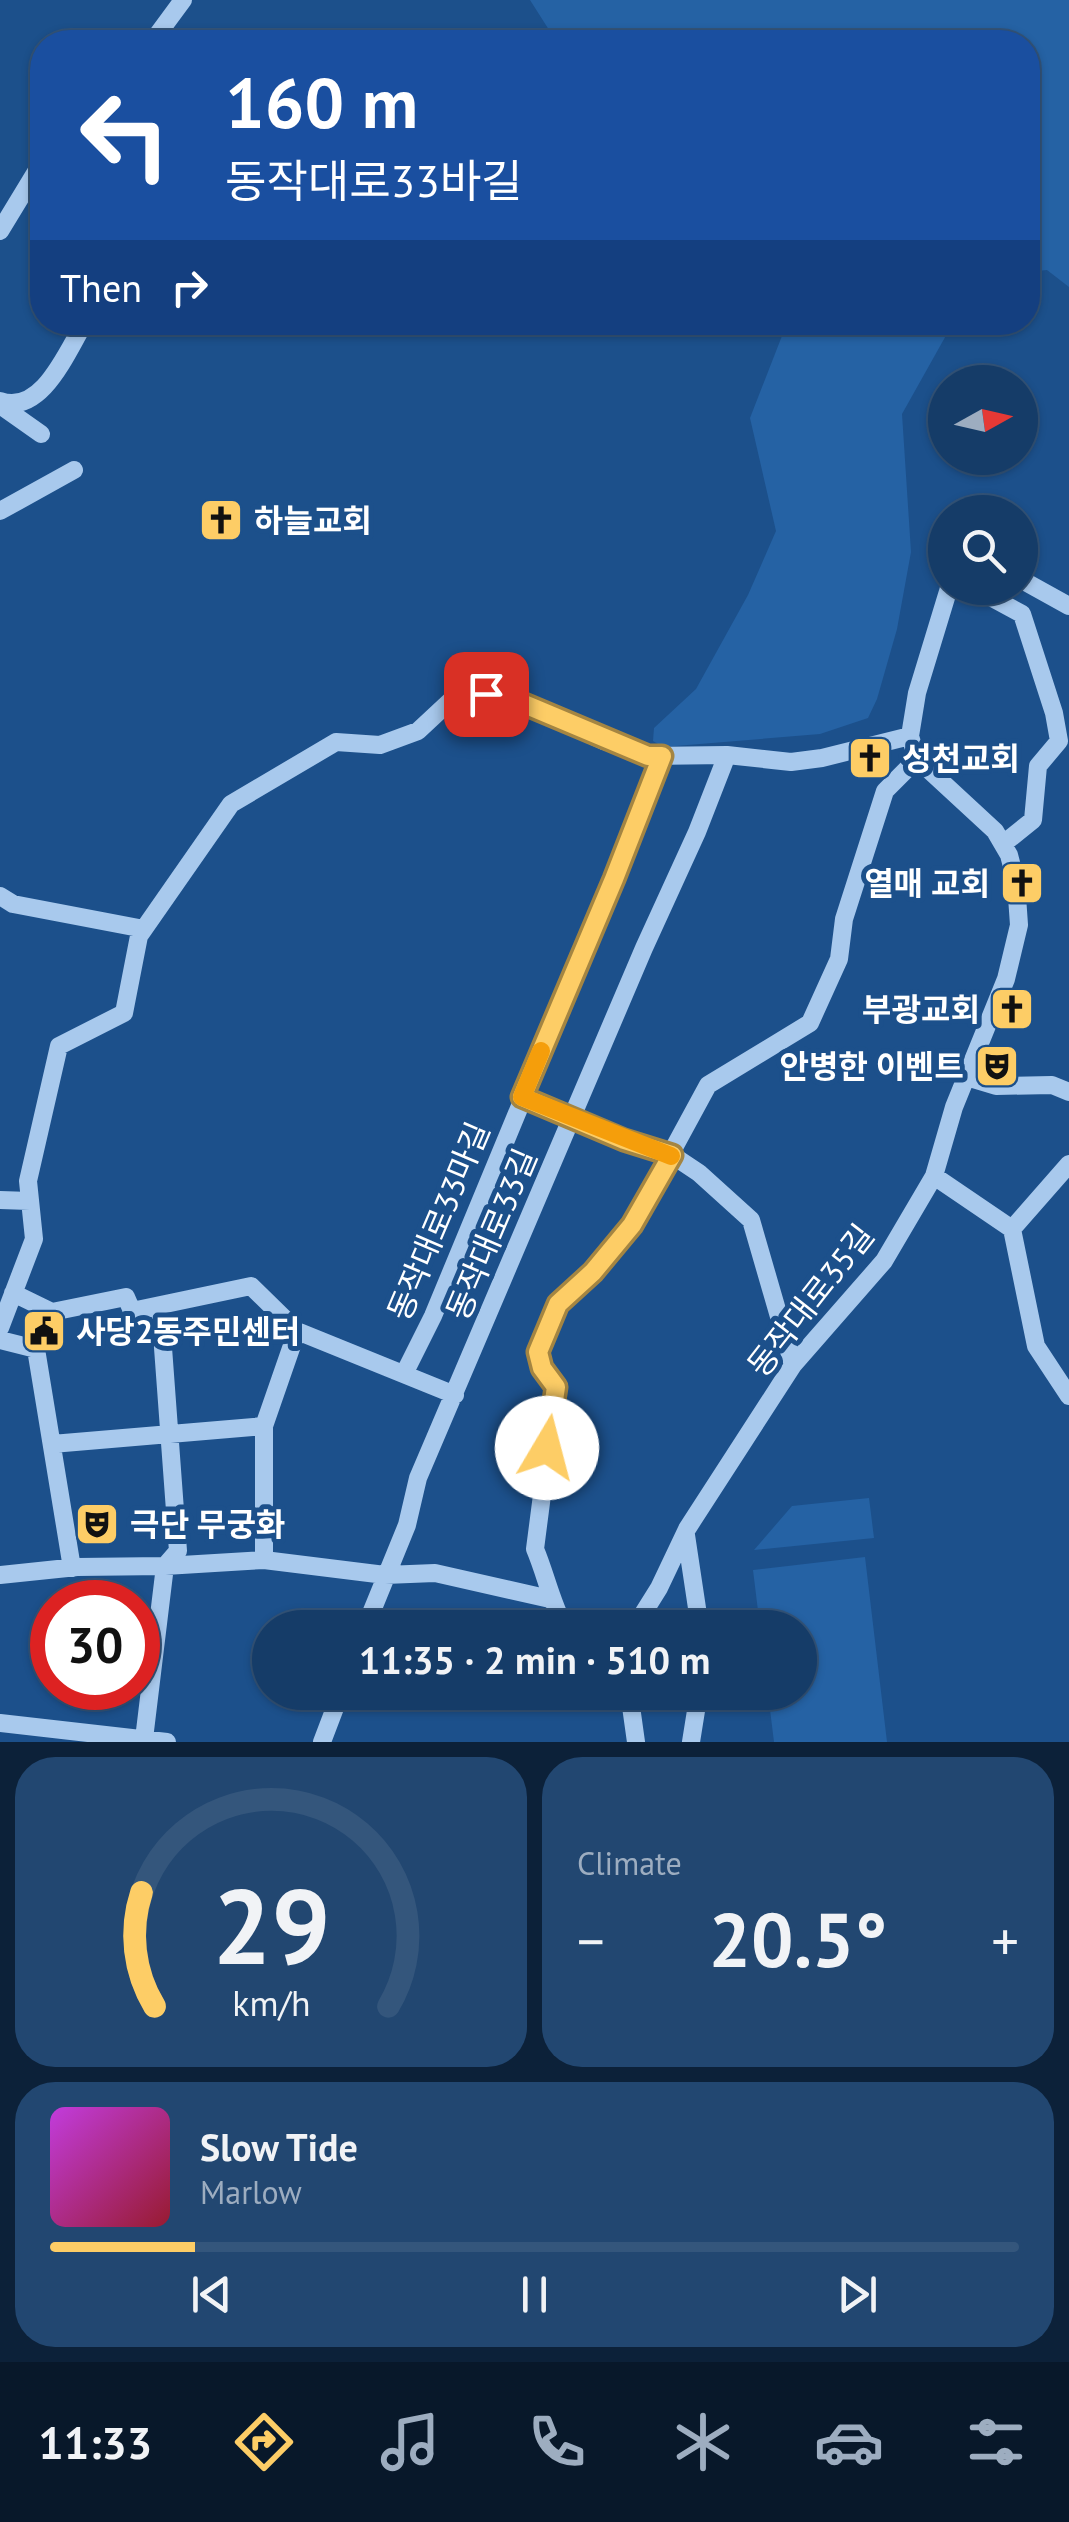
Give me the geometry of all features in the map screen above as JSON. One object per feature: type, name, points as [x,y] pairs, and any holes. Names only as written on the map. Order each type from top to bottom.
[{"type":"street","points":[[159,30],[176,2]]},
{"type":"street","points":[[0,231],[30,182]]},
{"type":"street","points":[[0,403],[20,404],[37,395],[76,335]]},
{"type":"street","points":[[0,403],[41,434]]},
{"type":"street","points":[[0,510],[74,470]]},
{"type":"street","points":[[1038,590],[1069,606]]},
{"type":"street","points":[[0,1326],[34,1239],[28,1181],[59,1046],[124,1013],[139,936],[231,804],[336,742],[380,745],[418,731],[462,690],[510,698],[648,756],[726,756],[791,762],[910,736],[917,693],[943,605]]},
{"type":"street","points":[[1003,844],[1034,820],[1038,766],[1059,741],[1054,713],[1022,614],[1005,605]]},
{"type":"street","name":"동작대로35길","points":[[646,1610],[660,1588],[686,1529],[793,1365],[884,1261],[934,1176],[966,1077],[1006,979],[1019,926],[1016,882],[1003,844],[917,759],[910,736]]},
{"type":"street","name":"동작대로33마길","points":[[404,1374],[433,1316],[662,756]]},
{"type":"street","name":"동작대로33길","points":[[372,1610],[407,1525],[418,1478],[697,832],[726,756]]},
{"type":"street","points":[[556,1610],[534,1549],[556,1387],[542,1368],[538,1352],[558,1304],[593,1272],[632,1225],[708,1084],[810,1023],[839,959],[844,920],[885,791],[917,759]]},
{"type":"street","points":[[0,896],[13,904],[144,929]]},
{"type":"street","points":[[966,1077],[996,1086],[1052,1085],[1069,1092]]},
{"type":"street","points":[[522,1097],[672,1155],[750,1220],[793,1365]]},
{"type":"street","points":[[1012,1229],[1069,1164]]},
{"type":"street","points":[[934,1176],[1012,1229],[1036,1346],[1069,1396]]},
{"type":"street","points":[[0,1200],[30,1201]]},
{"type":"street","points":[[14,1293],[52,1312],[126,1297],[132,1311],[251,1286],[297,1330],[455,1396]]},
{"type":"street","points":[[144,1739],[166,1566],[178,1552],[160,1307]]},
{"type":"street","points":[[264,1560],[264,1426],[297,1330]]},
{"type":"street","points":[[0,1340],[36,1348],[72,1568]]},
{"type":"street","points":[[52,1444],[264,1426]]},
{"type":"street","points":[[686,1535],[697,1610]]},
{"type":"street","points":[[0,1575],[264,1560],[385,1575],[435,1573],[550,1599]]},
{"type":"street","points":[[322,1742],[334,1710]]},
{"type":"street","points":[[632,1710],[636,1742]]},
{"type":"street","points":[[691,1742],[696,1710]]},
{"type":"street","points":[[0,1723],[167,1742]]},
{"type":"shaded area","points":[[530,0],[1069,0],[1069,287],[1047,270],[1040,271],[1040,30],[549,30]]},
{"type":"shaded area","points":[[782,335],[946,335],[902,414],[911,552],[897,629],[868,718],[820,734],[663,747],[653,741],[654,728],[696,689],[748,595],[776,531],[750,418]]},
{"type":"shaded area","points":[[869,1498],[874,1538],[754,1550],[792,1506]]},
{"type":"shaded area","points":[[865,1557],[887,1742],[774,1742],[770,1710],[817,1710],[817,1610],[758,1610],[753,1570]]},
{"type":"slow traffic","points":[[541,1051],[522,1097],[671,1156]]},
{"type":"place","name":"하늘교회","points":[[221,520]]},
{"type":"place","name":"성천교회","points":[[870,758]]},
{"type":"place","name":"열매 교회","points":[[1022,883]]},
{"type":"place","name":"부광교회","points":[[1012,1009]]},
{"type":"place","name":"안병한 이벤트","points":[[997,1066]]},
{"type":"place","name":"사당2동주민센터","points":[[44,1331]]},
{"type":"place","name":"극단 무궁화","points":[[97,1524]]},
{"type":"route","points":[[486,694],[510,698],[648,756],[662,756],[522,1097],[624,1140],[672,1155],[632,1225],[593,1272],[558,1304],[538,1352],[542,1368],[556,1387],[547,1448]]}]
